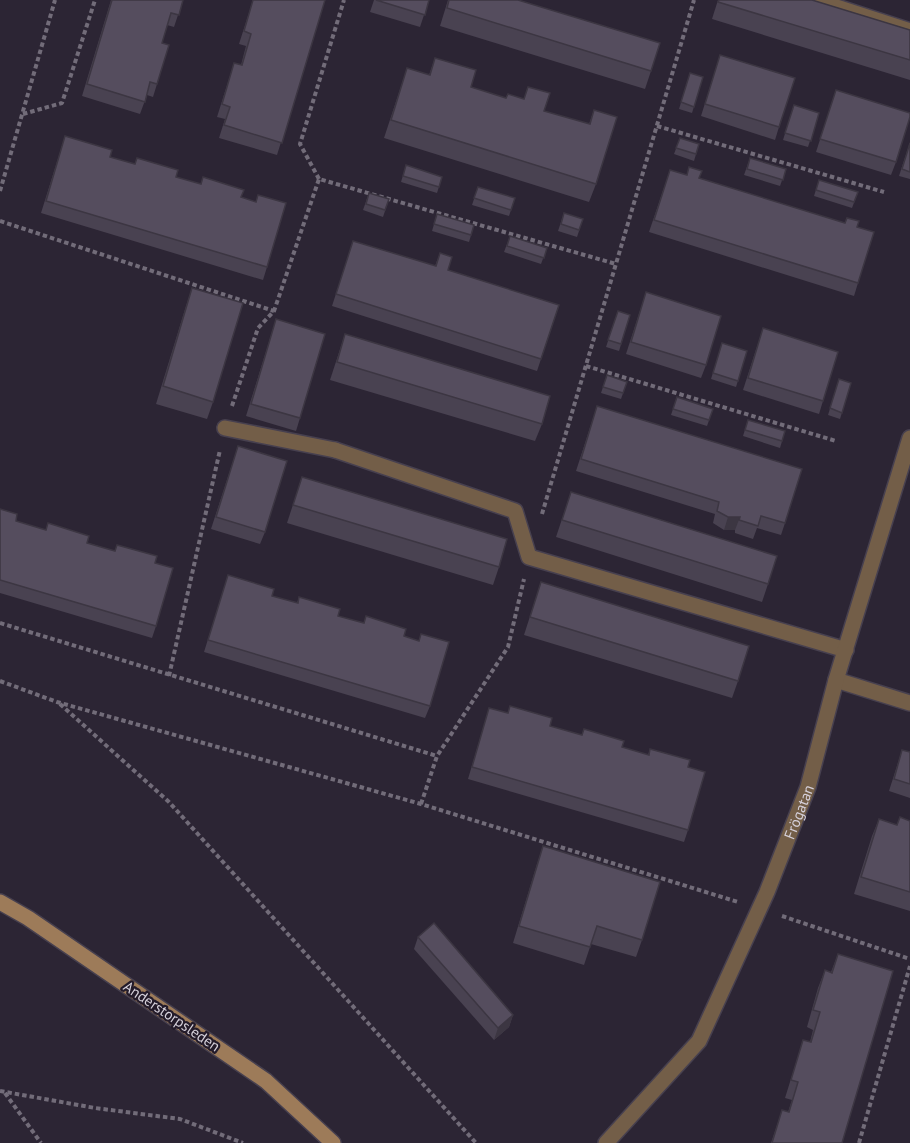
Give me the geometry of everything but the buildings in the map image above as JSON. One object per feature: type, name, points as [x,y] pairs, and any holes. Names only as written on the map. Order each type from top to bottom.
[{"type":"main road","name":"Anderstorpsleden","points":[[0,903],[28,918],[266,1081],[333,1143]]},
{"type":"street","points":[[815,0],[910,30]]},
{"type":"street","points":[[225,428],[335,450],[515,511],[529,557],[846,650]]},
{"type":"street","name":"Frögatan","points":[[606,1143],[699,1041],[759,909],[808,787],[836,680],[910,438]]},
{"type":"street","points":[[836,680],[910,703]]},
{"type":"path","points":[[0,191],[55,0]]},
{"type":"path","points":[[22,114],[62,103],[95,0]]},
{"type":"path","points":[[169,676],[225,428],[258,328],[274,311],[318,179],[300,144],[344,0]]},
{"type":"path","points":[[421,804],[437,756],[508,647],[529,557],[694,0]]},
{"type":"path","points":[[657,126],[884,192]]},
{"type":"path","points":[[318,179],[616,264]]},
{"type":"path","points":[[0,221],[274,311]]},
{"type":"path","points":[[586,366],[836,441]]},
{"type":"path","points":[[0,623],[437,756]]},
{"type":"path","points":[[0,681],[57,702],[421,804],[759,909],[910,959]]},
{"type":"path","points":[[57,702],[169,802],[476,1143]]},
{"type":"path","points":[[860,1143],[910,966]]},
{"type":"path","points":[[2,1092],[41,1143]]},
{"type":"path","points":[[2,1092],[95,1108],[180,1119],[243,1143]]}]
